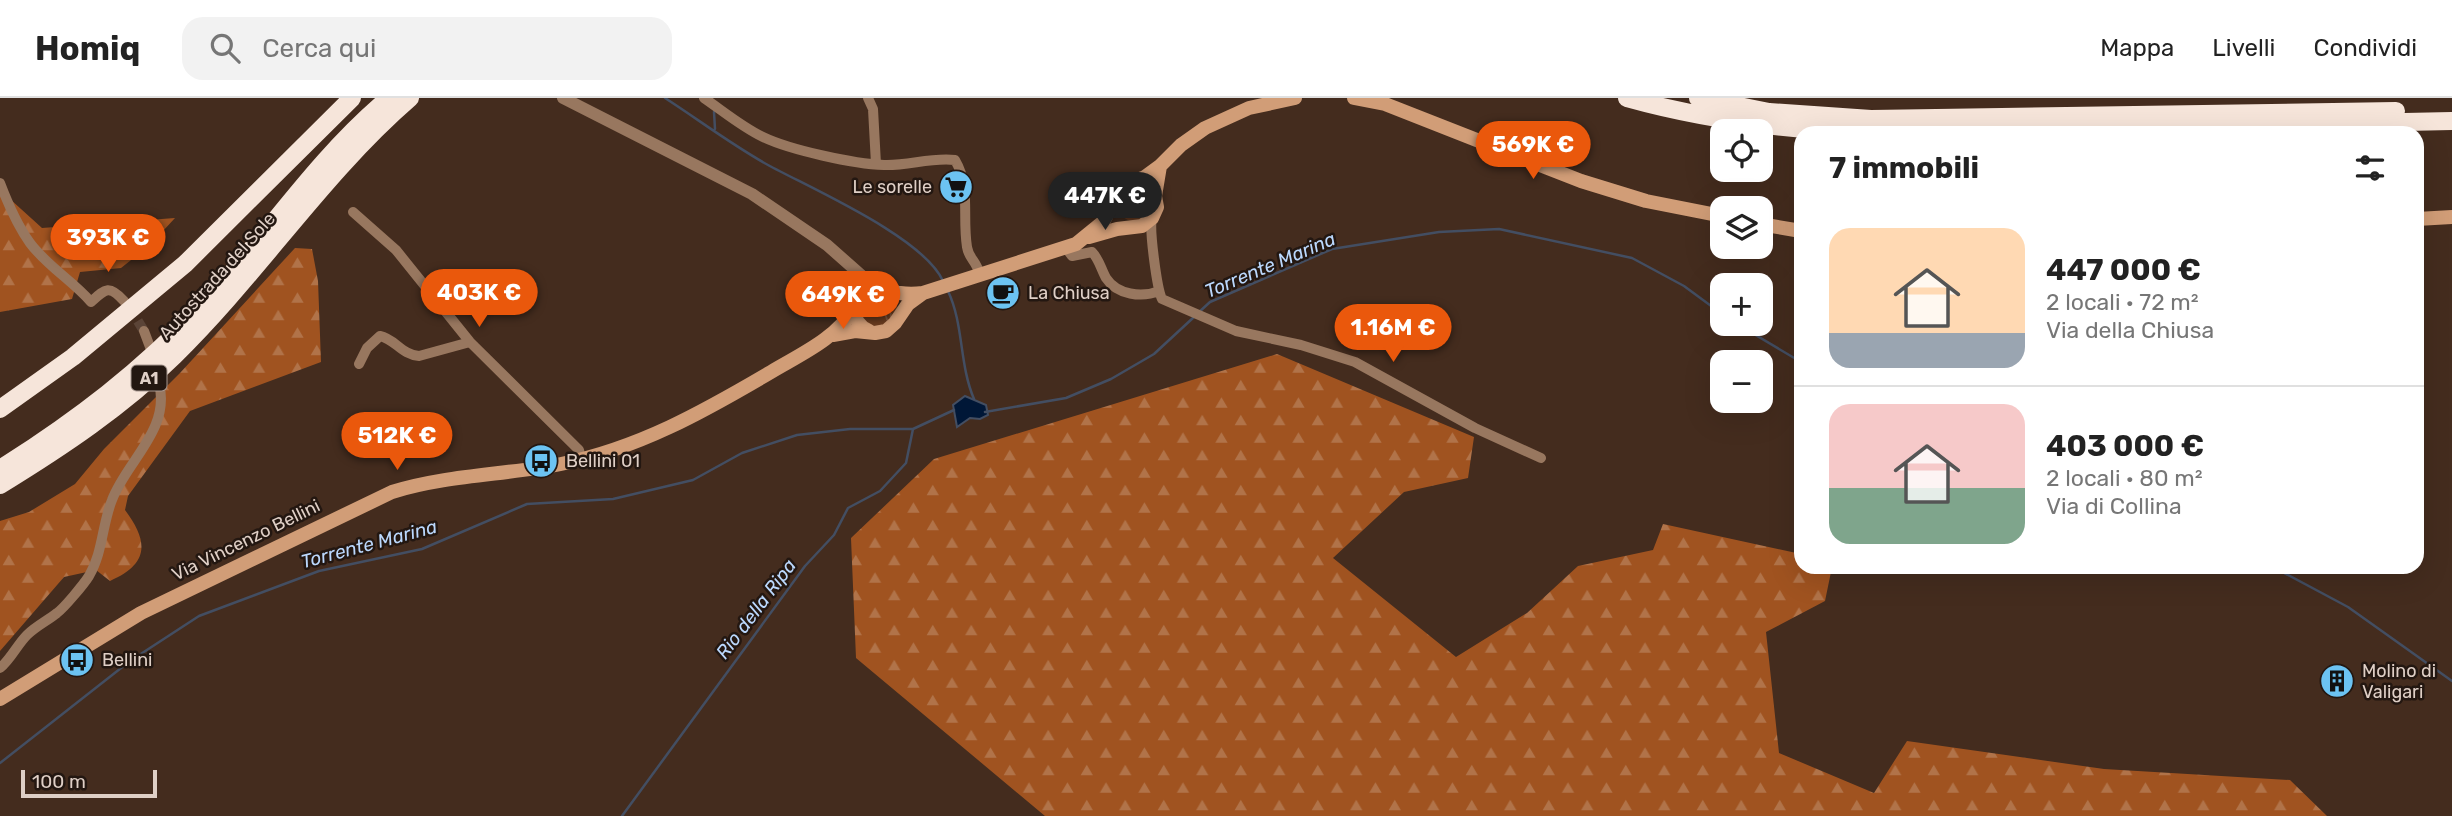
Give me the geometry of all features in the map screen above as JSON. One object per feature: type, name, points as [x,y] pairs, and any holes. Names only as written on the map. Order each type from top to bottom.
[{"type":"highway","name":"Autostrada del Sole","points":[[0,409],[83,350],[185,264],[352,98]]},
{"type":"highway","name":"Autostrada del Sole","points":[[0,485],[81,433],[174,355],[214,313],[339,146],[389,98]]},
{"type":"highway","name":"Autostrada del Sole","points":[[0,469],[48,439],[137,372],[387,118],[411,98]]},
{"type":"highway","points":[[1627,98],[1711,116],[1768,118]]},
{"type":"highway","points":[[1698,98],[1796,126]]},
{"type":"highway","points":[[2005,126],[2452,110]]},
{"type":"highway","points":[[2044,124],[2452,121]]},
{"type":"main road","points":[[927,292],[867,289],[856,302],[856,320],[869,331],[886,331],[908,304],[927,292],[1066,248],[1086,237],[1103,222],[1111,207],[1112,195],[1120,186],[1137,181],[1160,166],[1192,137],[1223,118],[1249,108],[1295,98]]},
{"type":"main road","points":[[1354,98],[1385,104],[1581,181],[1646,201],[1710,214]]},
{"type":"main road","points":[[1086,237],[1134,227],[1152,218],[1157,207],[1155,195],[1160,166]]},
{"type":"main road","points":[[1137,181],[1148,186],[1155,195]]},
{"type":"main road","points":[[1111,207],[1119,222],[1134,227]]},
{"type":"main road","points":[[2424,218],[2452,216]]},
{"type":"main road","points":[[1773,226],[1794,230]]},
{"type":"main road","points":[[885,290],[898,301],[898,318]]},
{"type":"main road","name":"Via Vincenzo Bellini","points":[[833,335],[856,302]]},
{"type":"main road","name":"Via Vincenzo Bellini","points":[[0,699],[141,613],[392,492],[428,482],[545,467],[620,448],[684,422],[833,335],[869,331]]},
{"type":"street","points":[[563,98],[752,194],[827,245],[870,283],[885,290]]},
{"type":"street","points":[[704,98],[762,136],[784,144],[876,164],[901,164],[942,158],[955,160],[964,180],[967,250],[978,265],[980,276]]},
{"type":"street","points":[[868,98],[873,108],[876,164]]},
{"type":"street","points":[[0,183],[11,212],[31,245],[78,286],[91,302],[109,289],[115,291],[124,301]]},
{"type":"street","points":[[353,212],[396,250],[470,342],[579,450],[581,459]]},
{"type":"street","points":[[1152,218],[1149,227],[1159,291],[1162,299],[1168,303],[1222,326],[1301,345],[1355,362],[1475,428],[1541,458]]},
{"type":"street","points":[[1134,227],[1151,239]]},
{"type":"street","points":[[1066,248],[1072,256],[1092,252],[1106,278],[1117,288],[1146,297],[1159,291]]},
{"type":"street","points":[[848,263],[855,280],[856,302]]},
{"type":"street","points":[[144,331],[150,347]]},
{"type":"street","points":[[359,364],[367,348],[380,336],[386,337],[411,355],[419,356],[470,342]]},
{"type":"street","points":[[0,668],[25,636],[62,610],[88,577],[100,553],[107,513],[113,497],[158,418],[161,397],[159,384]]},
{"type":"green space","points":[[1134,187],[1146,192],[1151,204],[1146,216],[1134,221],[1122,216],[1117,204],[1122,192]]},
{"type":"green space","points":[[0,190],[42,228],[175,218],[150,245],[121,268],[80,272],[72,299],[0,312]]},
{"type":"green space","points":[[295,248],[312,249],[318,281],[321,362],[190,411],[128,496],[125,510],[141,542],[138,560],[123,574],[110,581],[96,570],[64,577],[0,651],[0,521],[29,512],[75,484],[104,449],[180,373]]},
{"type":"green space","points":[[873,288],[894,296],[899,312],[875,333],[854,308]]},
{"type":"green space","points":[[1277,354],[1474,437],[1468,478],[1404,492],[1333,558],[1456,657],[1527,613],[1578,566],[1653,550],[1663,524],[1794,552],[1794,574],[1831,574],[1825,601],[1766,632],[1779,753],[1874,793],[1907,741],[2104,769],[2290,780],[2327,816],[1045,816],[856,658],[851,538],[934,459]]},
{"type":"water","points":[[965,396],[986,405],[988,415],[980,419],[970,418],[957,427],[953,405]]},
{"type":"waterway","points":[[665,98],[768,165],[890,231],[932,264],[943,281]]},
{"type":"waterway","points":[[714,112],[715,129]]},
{"type":"waterway","name":"Torrente Marina","points":[[1198,313],[1210,302],[1332,249],[1439,232],[1499,229],[1632,258],[1684,286],[1710,305]]},
{"type":"waterway","points":[[948,291],[957,317],[966,372],[974,399]]},
{"type":"waterway","name":"Torrente Marina","points":[[985,412],[1066,398],[1111,379],[1154,354],[1194,317]]},
{"type":"waterway","name":"Torrente Marina","points":[[1757,336],[1794,358]]},
{"type":"waterway","name":"Torrente Marina","points":[[0,763],[130,661],[199,616],[319,571],[422,549],[527,504],[613,499],[693,480],[742,453],[797,435],[850,429],[913,429],[954,410]]},
{"type":"waterway","name":"Rio della Ripa","points":[[622,816],[805,566],[834,535],[848,508],[880,491],[906,463],[913,429]]},
{"type":"waterway","name":"Torrente Marina","points":[[2286,574],[2348,607],[2452,681]]},
{"type":"tunnel","points":[[130,308],[144,331]]},
{"type":"place","name":"Le sorelle","points":[[956,187]]},
{"type":"place","name":"La Chiusa","points":[[1003,293]]},
{"type":"place","name":"Bellini 01","points":[[541,461]]},
{"type":"place","name":"Bellini","points":[[77,660]]},
{"type":"place","name":"Molino di Valigari","points":[[2337,681]]}]
